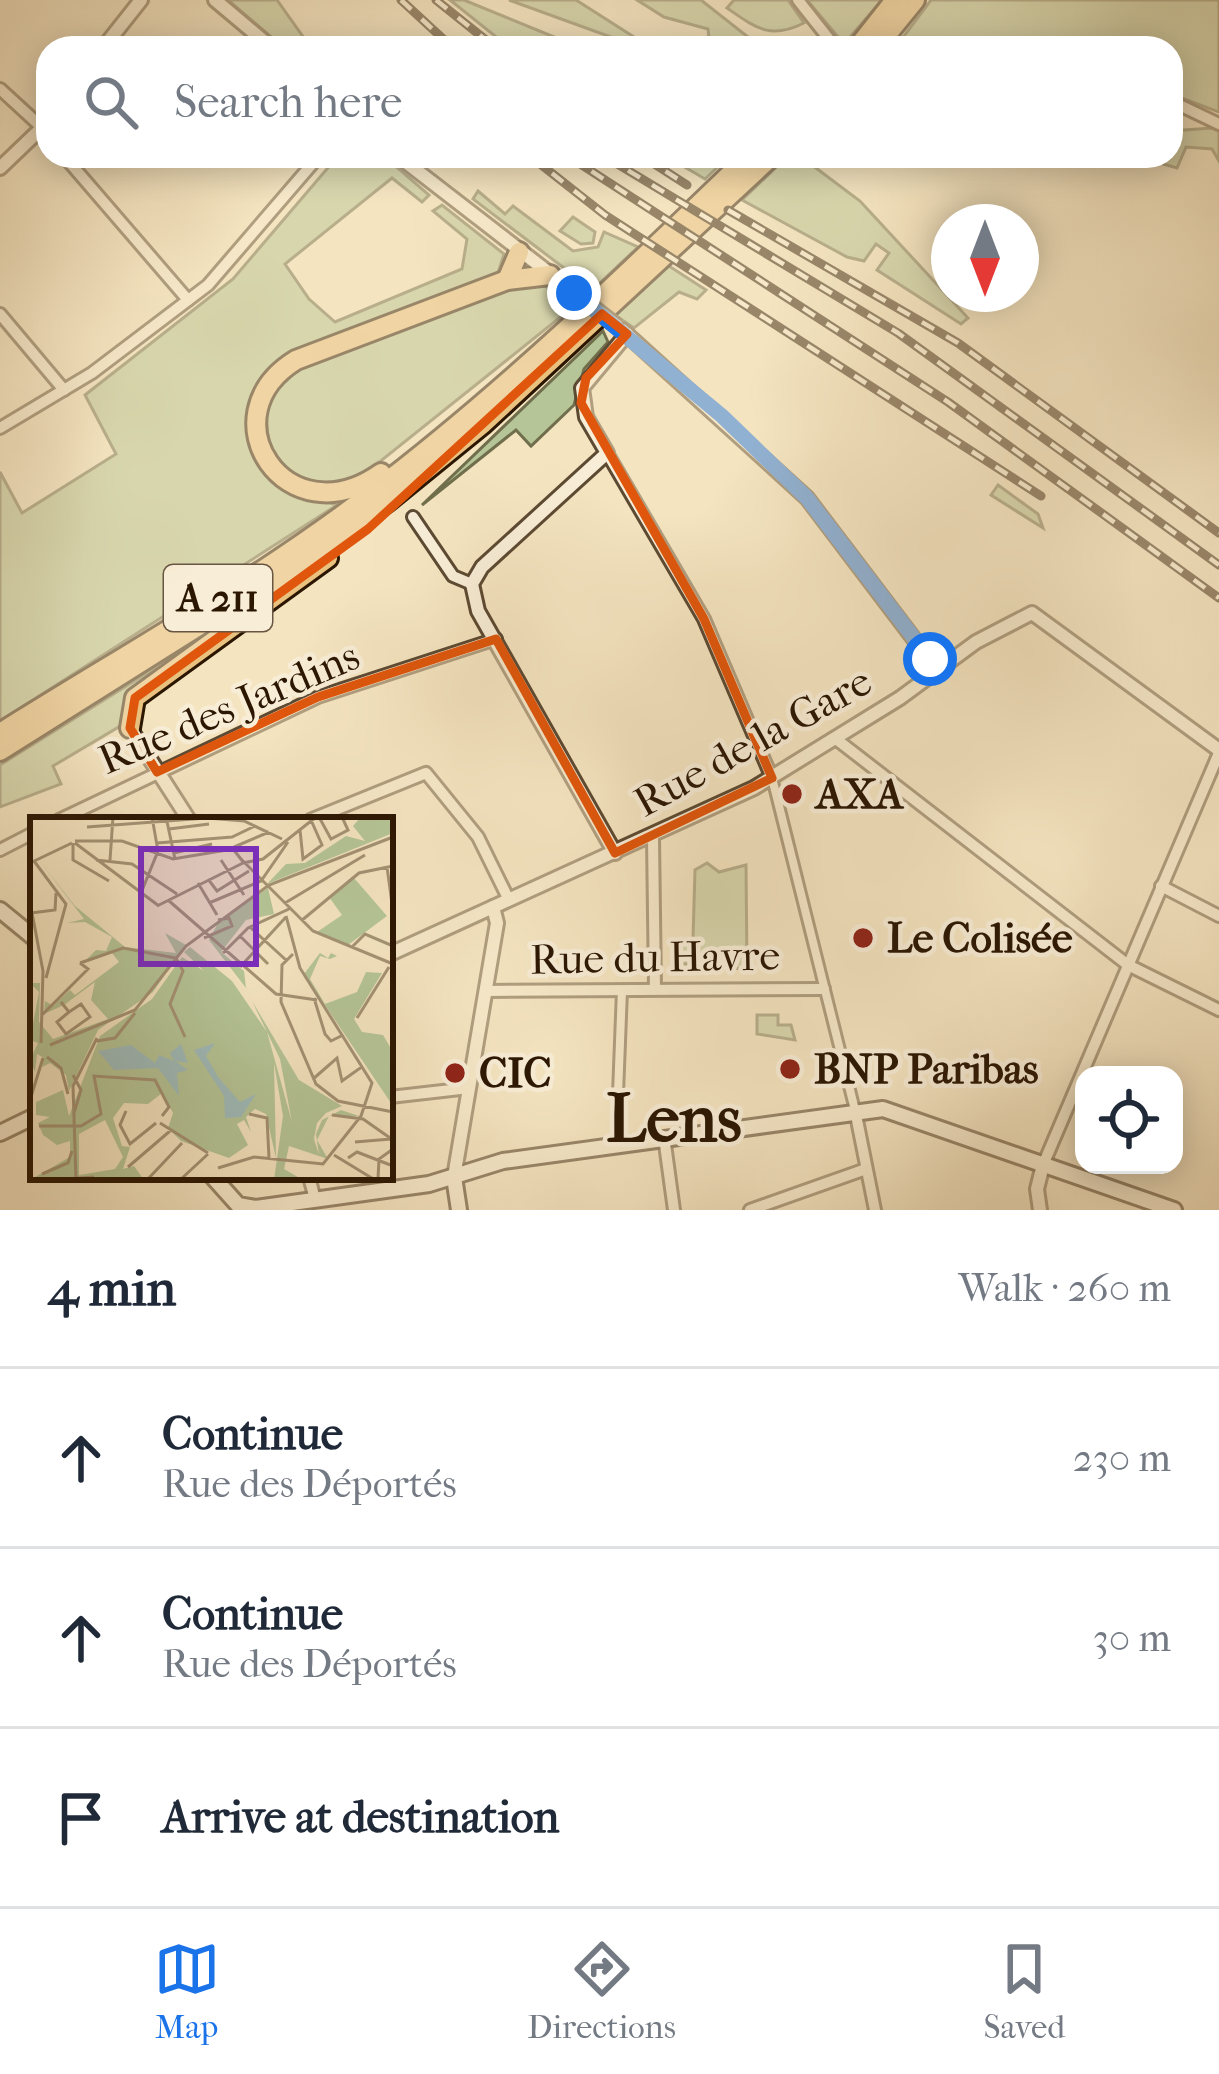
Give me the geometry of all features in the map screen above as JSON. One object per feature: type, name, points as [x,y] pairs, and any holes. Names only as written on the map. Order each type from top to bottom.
[{"type":"highway","points":[[866,36],[895,0]]},
{"type":"highway","points":[[886,36],[915,0]]},
{"type":"highway","name":"A 211","points":[[0,734],[271,564],[427,450],[541,351],[736,168]]},
{"type":"highway","name":"A 211","points":[[0,751],[302,561],[387,502],[483,424],[759,168]]},
{"type":"highway","points":[[507,280],[519,252]]},
{"type":"highway","points":[[427,450],[404,456],[354,489],[311,493],[293,487],[268,464],[257,433],[260,401],[272,377],[296,360],[507,280],[550,275]]},
{"type":"highway","points":[[130,728],[135,698],[368,529],[387,502]]},
{"type":"main road","points":[[0,910],[30,935]]},
{"type":"main road","points":[[216,1180],[244,1209],[454,1177],[496,1162],[883,1109],[1174,1210]]},
{"type":"main road","points":[[0,1133],[30,1118]]},
{"type":"main road","points":[[454,1177],[459,1210]]},
{"type":"street","points":[[113,36],[141,0]]},
{"type":"street","points":[[215,0],[258,36]]},
{"type":"street","points":[[798,0],[826,36]]},
{"type":"street","points":[[0,89],[36,118]]},
{"type":"street","points":[[1183,107],[1219,124]]},
{"type":"street","points":[[0,168],[36,137]]},
{"type":"street","points":[[74,168],[188,300]]},
{"type":"street","points":[[0,428],[64,391],[188,300],[223,270],[309,168]]},
{"type":"street","points":[[413,168],[622,330],[807,498],[936,668]]},
{"type":"street","points":[[0,314],[64,391]]},
{"type":"street","points":[[622,330],[582,388],[586,417],[704,619],[772,778],[855,1110],[875,1210]]},
{"type":"street","points":[[607,453],[482,567],[472,584],[474,602],[615,853]]},
{"type":"street","points":[[413,517],[453,576],[472,584]]},
{"type":"street","points":[[1032,613],[1048,608]]},
{"type":"street","points":[[1032,613],[1219,752],[1043,1165],[1036,1189],[1040,1210]]},
{"type":"street","name":"Rue de la Gare","points":[[393,953],[653,838],[772,778],[836,740],[936,668],[1032,613]]},
{"type":"street","name":"Rue des Jardins","points":[[65,817],[318,697],[496,639]]},
{"type":"street","points":[[130,728],[187,817]]},
{"type":"street","points":[[836,740],[1128,965],[1219,1010]]},
{"type":"street","points":[[317,817],[426,773],[478,837],[509,900]]},
{"type":"street","points":[[0,850],[30,835]]},
{"type":"street","points":[[653,838],[656,989]]},
{"type":"street","points":[[1161,886],[1219,916]]},
{"type":"street","points":[[454,1177],[497,923],[493,907]]},
{"type":"street","name":"Rue du Havre","points":[[486,991],[824,989]]},
{"type":"street","points":[[618,1094],[622,990]]},
{"type":"street","points":[[393,1096],[469,1088]]},
{"type":"street","points":[[664,1137],[674,1210]]},
{"type":"street","points":[[750,1210],[866,1169]]},
{"type":"street","points":[[310,1180],[315,1199]]},
{"type":"highlighted area","points":[[602,314],[627,334],[586,378],[581,403],[704,619],[772,778],[615,853],[496,639],[318,697],[157,772],[130,728],[135,698],[368,529]]},
{"type":"green space","points":[[228,0],[277,0],[302,36],[270,36]]},
{"type":"green space","points":[[450,0],[464,0],[552,36],[495,36]]},
{"type":"green space","points":[[509,0],[576,0],[632,36],[608,36]]},
{"type":"green space","points":[[637,0],[701,0],[747,36],[709,36],[708,29],[664,17]]},
{"type":"green space","points":[[734,0],[788,0],[804,23],[782,31],[764,29],[727,8]]},
{"type":"green space","points":[[807,0],[882,0],[851,36],[837,36]]},
{"type":"green space","points":[[931,0],[1219,0],[1219,112],[1183,98],[1183,36],[904,36]]},
{"type":"green space","points":[[1183,130],[1219,131],[1219,161],[1212,149],[1186,147],[1183,154]]},
{"type":"green space","points":[[328,168],[398,168],[429,195],[422,202],[392,178],[285,264],[309,299],[335,322],[462,269],[467,239],[433,211],[442,205],[504,254],[497,276],[279,364],[252,438],[317,499],[337,505],[0,721],[0,472],[22,513],[116,454],[85,395],[233,279]]},
{"type":"green space","points":[[686,168],[716,168],[705,179]]},
{"type":"green space","points":[[775,168],[816,168],[860,201],[931,278],[931,305],[877,270],[889,253],[876,244],[864,261],[847,257],[742,200]]},
{"type":"green space","points":[[478,191],[505,214],[513,206],[573,251],[598,247],[604,232],[638,247],[588,294],[576,277],[473,199]]},
{"type":"green space","points":[[573,217],[595,232],[593,243],[581,244],[560,231]]},
{"type":"green space","points":[[669,266],[706,290],[697,299],[679,292],[634,328],[615,315]]},
{"type":"green space","points":[[540,282],[573,307],[362,476],[319,482],[287,470],[277,458],[267,422],[268,398],[303,365],[508,285]]},
{"type":"green space","points":[[942,312],[962,312],[968,318],[961,324]]},
{"type":"green space","points":[[603,331],[608,342],[584,369],[574,405],[531,446],[516,430],[422,505]]},
{"type":"green space","points":[[998,485],[1038,514],[1043,528],[991,495]]},
{"type":"green space","points":[[189,647],[125,698],[122,725],[53,766],[61,784],[0,807],[0,765]]},
{"type":"green space","points":[[707,863],[719,872],[746,865],[747,969],[725,968],[725,959],[713,953],[707,962],[699,962],[698,946],[694,946],[694,964],[678,964],[678,939],[693,939],[695,870]]},
{"type":"green space","points":[[757,1015],[778,1015],[778,1025],[791,1025],[795,1040],[757,1034]]},
{"type":"railway","points":[[401,0],[440,36]]},
{"type":"railway","points":[[436,0],[481,36]]},
{"type":"railway","points":[[545,168],[605,215],[1041,496]]},
{"type":"railway","points":[[587,168],[948,402],[1219,598]]},
{"type":"railway","points":[[624,168],[898,333],[1219,565]]},
{"type":"railway","points":[[661,168],[687,185]]},
{"type":"railway","points":[[728,210],[958,343],[1219,533]]},
{"type":"place","name":"AXA","points":[[792,794]]},
{"type":"place","name":"Le Colisée","points":[[863,938]]},
{"type":"place","name":"BNP Paribas","points":[[790,1069]]},
{"type":"place","name":"CIC","points":[[455,1073]]},
{"type":"district","name":"Lens","points":[[674,1119]]},
{"type":"route","points":[[574,293],[722,416],[807,498],[930,659]]}]
